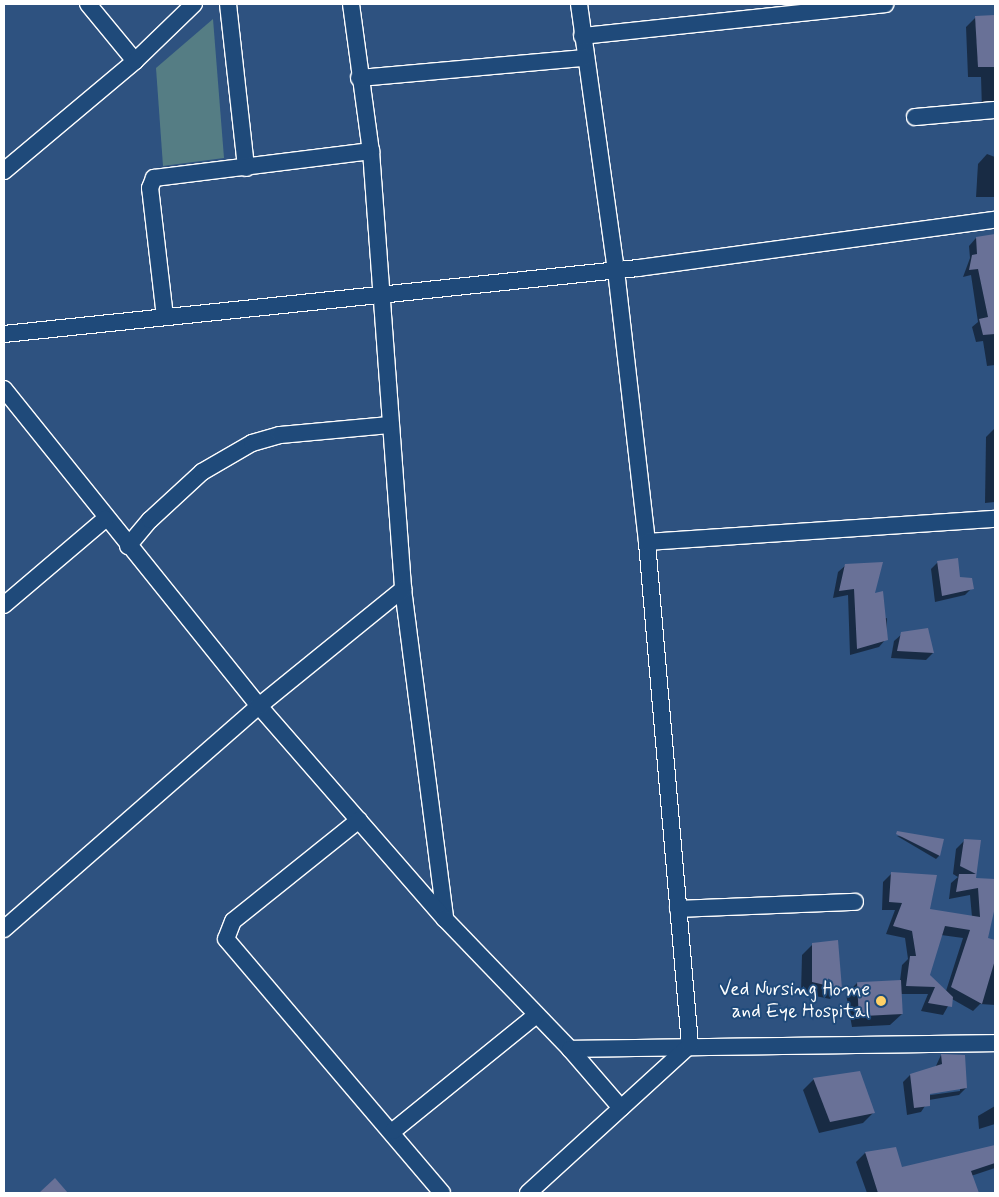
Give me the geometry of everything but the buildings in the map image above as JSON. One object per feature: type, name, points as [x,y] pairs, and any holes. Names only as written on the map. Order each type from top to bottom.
[{"type":"street","points":[[88,4],[135,60]]},
{"type":"street","points":[[4,171],[135,60],[194,4]]},
{"type":"street","points":[[228,4],[246,168]]},
{"type":"street","points":[[351,4],[370,152],[403,589],[445,919]]},
{"type":"street","points":[[579,4],[616,270],[647,542],[690,1045]]},
{"type":"street","points":[[582,36],[885,4]]},
{"type":"street","points":[[359,78],[585,58]]},
{"type":"street","points":[[915,117],[995,110]]},
{"type":"street","points":[[165,317],[151,182],[158,176],[246,168],[370,152]]},
{"type":"street","points":[[4,334],[616,270],[995,220]]},
{"type":"street","points":[[4,389],[105,519],[259,706],[445,919],[536,1016],[570,1049],[621,1108]]},
{"type":"street","points":[[128,546],[150,520],[202,472],[252,443],[280,436],[390,426]]},
{"type":"street","points":[[6,597],[105,519]]},
{"type":"street","points":[[647,542],[995,520]]},
{"type":"street","points":[[4,929],[259,706],[403,589]]},
{"type":"street","points":[[359,820],[233,921],[226,939],[393,1131],[442,1193]]},
{"type":"street","points":[[678,909],[855,902]]},
{"type":"street","points":[[393,1131],[536,1016]]},
{"type":"street","points":[[570,1049],[690,1045],[995,1044]]},
{"type":"street","points":[[528,1193],[690,1045]]},
{"type":"green space","points":[[213,19],[224,158],[163,166],[156,68]]},
{"type":"place","name":"Ved Nursing Home and Eye Hospital","points":[[881,1001]]}]
